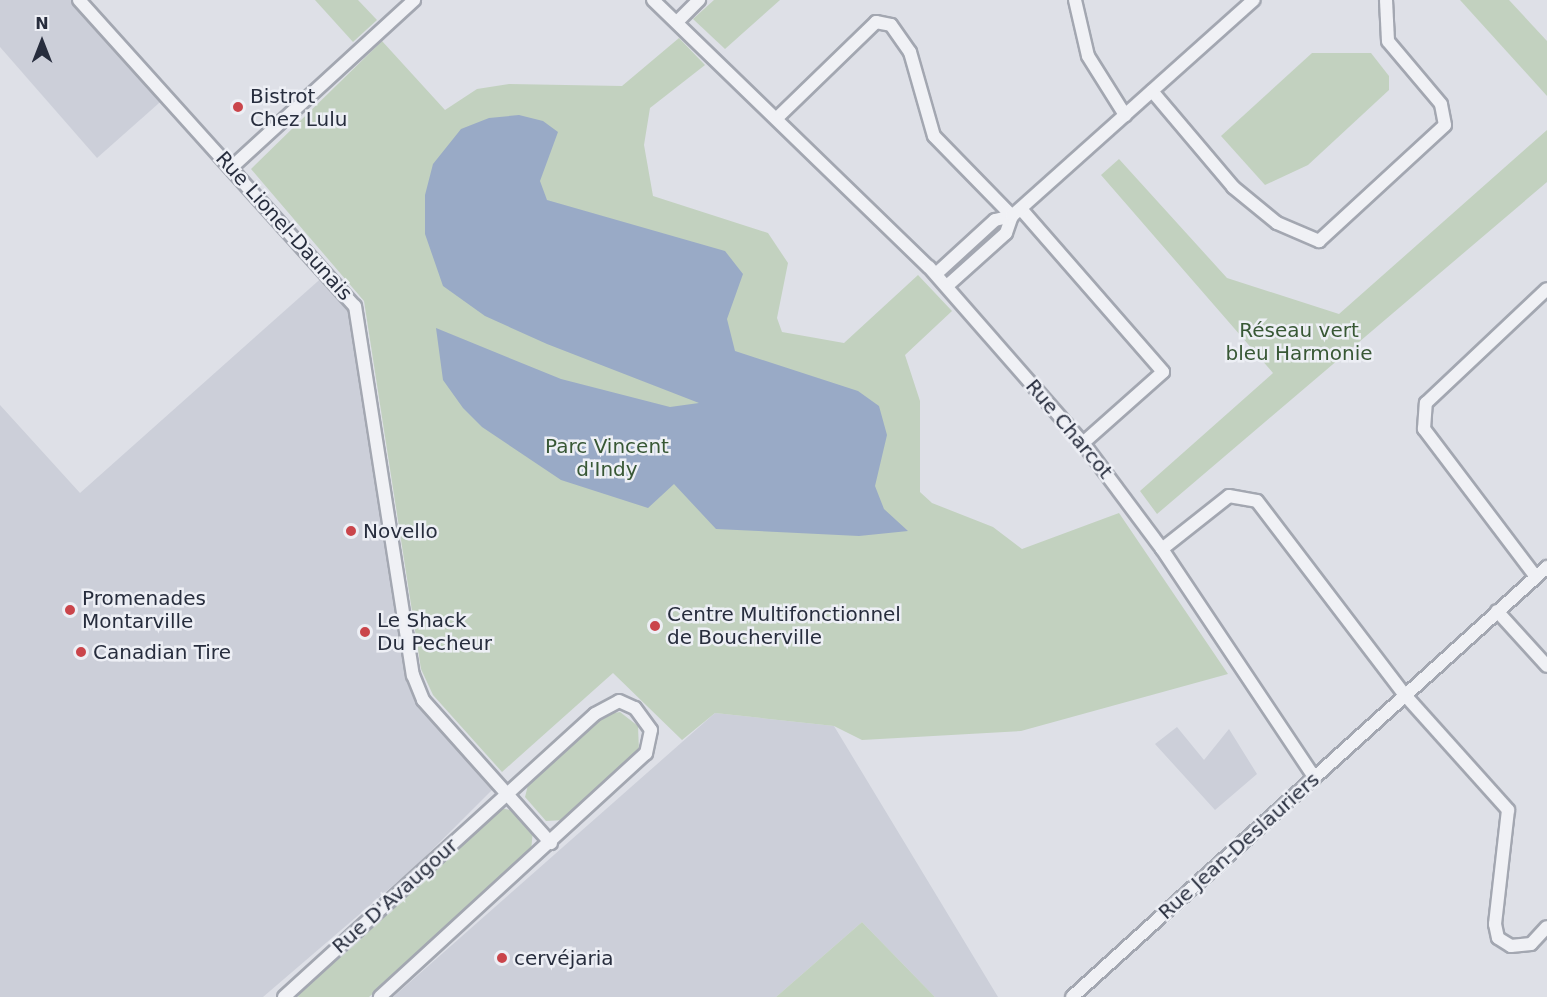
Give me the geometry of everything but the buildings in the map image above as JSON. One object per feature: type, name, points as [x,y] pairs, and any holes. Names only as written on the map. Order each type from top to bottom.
[{"type":"street","name":"Rue Lionel-Daunais","points":[[80,0],[355,306],[413,675],[423,700],[551,843]]},
{"type":"street","points":[[232,167],[414,0]]},
{"type":"street","name":"Rue Charcot","points":[[653,0],[678,21],[936,274],[1083,443],[1162,549],[1315,778]]},
{"type":"street","points":[[678,21],[699,0]]},
{"type":"street","points":[[1075,0],[1088,56],[1125,115]]},
{"type":"street","points":[[947,286],[1005,233],[1016,212],[1254,0]]},
{"type":"street","points":[[1152,91],[1233,187],[1277,223],[1319,241],[1445,125],[1441,104],[1388,40],[1386,0]]},
{"type":"street","points":[[777,118],[876,22],[891,25],[910,52],[933,136],[1016,212],[1163,372],[1083,443]]},
{"type":"street","points":[[936,274],[995,220],[1016,212]]},
{"type":"street","points":[[1536,577],[1424,429],[1426,403],[1547,289]]},
{"type":"street","points":[[1162,549],[1229,496],[1248,495],[1404,694],[1508,810],[1495,924],[1498,938],[1511,946],[1531,944],[1547,927]]},
{"type":"street","name":"Rue Jean-Deslauriers","points":[[1072,997],[1315,778],[1404,694],[1547,567]]},
{"type":"street","points":[[1497,611],[1547,666]]},
{"type":"street","name":"Rue D'Avaugour","points":[[284,997],[605,706],[623,702],[642,714],[651,730],[648,750],[551,843]]},
{"type":"street","points":[[380,997],[551,843]]},
{"type":"shaded area","points":[[0,0],[80,0],[167,96],[97,158],[0,47]]},
{"type":"shaded area","points":[[326,274],[355,306],[423,700],[498,784],[418,864],[263,997],[0,997],[0,405],[80,493]]},
{"type":"shaded area","points":[[715,713],[834,726],[998,997],[935,997],[862,922],[776,997],[393,997]]},
{"type":"shaded area","points":[[1177,727],[1204,760],[1229,729],[1257,774],[1215,810],[1155,744]]},
{"type":"green space","points":[[315,0],[358,0],[377,20],[353,42]]},
{"type":"green space","points":[[714,0],[780,0],[725,49],[693,19]]},
{"type":"green space","points":[[1460,0],[1509,0],[1547,41],[1547,96]]},
{"type":"green space","name":"Parc Vincent d'Indy","points":[[679,38],[705,65],[650,108],[644,145],[653,196],[768,233],[788,263],[777,318],[782,332],[844,343],[918,275],[952,311],[905,355],[920,401],[920,492],[932,503],[993,527],[1022,549],[1119,513],[1228,674],[1021,731],[862,740],[834,726],[715,713],[682,740],[613,673],[502,772],[433,695],[421,669],[364,301],[251,169],[382,41],[445,110],[477,89],[509,84],[622,86]]},
{"type":"green space","points":[[1312,53],[1371,53],[1389,76],[1389,90],[1308,165],[1265,185],[1221,136]]},
{"type":"green space","name":"Réseau vert bleu Harmonie","points":[[1547,130],[1547,182],[1157,514],[1140,491],[1273,373],[1101,175],[1119,159],[1227,278],[1339,314]]},
{"type":"green space","points":[[620,712],[638,726],[639,751],[564,820],[546,821],[525,797],[529,781],[601,715]]},
{"type":"green space","points":[[501,808],[514,811],[533,830],[531,851],[369,997],[298,997],[303,984]]},
{"type":"green space","points":[[862,922],[935,997],[776,997]]},
{"type":"water","points":[[519,115],[543,121],[558,132],[540,181],[547,200],[725,251],[743,274],[727,319],[735,351],[858,391],[879,406],[887,435],[875,486],[884,509],[908,531],[859,536],[716,529],[674,484],[648,508],[561,480],[482,427],[463,408],[443,380],[436,328],[561,379],[670,407],[699,403],[547,344],[485,316],[443,286],[425,234],[425,195],[433,164],[461,129],[489,118]]},
{"type":"place","name":"Bistrot Chez Lulu","points":[[238,107]]},
{"type":"place","name":"Novello","points":[[351,531]]},
{"type":"place","name":"Promenades Montarville","points":[[70,610]]},
{"type":"place","name":"Centre Multifonctionnel de Boucherville","points":[[655,626]]},
{"type":"place","name":"Le Shack Du Pecheur","points":[[365,632]]},
{"type":"place","name":"Canadian Tire","points":[[81,652]]},
{"type":"place","name":"cervéjaria","points":[[502,958]]}]
